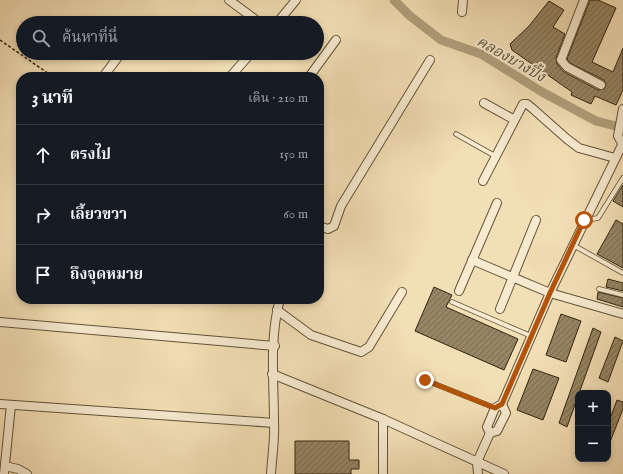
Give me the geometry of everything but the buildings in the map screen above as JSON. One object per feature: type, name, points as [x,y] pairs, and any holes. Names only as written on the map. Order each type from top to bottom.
[{"type":"street","points":[[229,0],[251,16]]},
{"type":"street","points":[[283,16],[296,0]]},
{"type":"street","points":[[462,12],[463,0]]},
{"type":"street","points":[[584,0],[561,60],[567,66],[601,85]]},
{"type":"street","points":[[324,56],[336,40]]},
{"type":"street","points":[[107,72],[116,60]]},
{"type":"street","points":[[234,72],[244,60]]},
{"type":"street","points":[[313,72],[321,60]]},
{"type":"street","points":[[324,227],[328,228],[334,226],[341,206],[430,60]]},
{"type":"street","points":[[484,103],[513,119]]},
{"type":"street","points":[[483,181],[513,119],[522,104],[527,104],[579,148],[616,158]]},
{"type":"street","points":[[490,433],[487,427],[495,408],[502,404],[550,293],[584,220],[616,158],[622,141],[623,110]]},
{"type":"street","points":[[459,291],[497,203]]},
{"type":"street","points":[[500,308],[536,220]]},
{"type":"street","points":[[472,260],[550,293],[623,314]]},
{"type":"street","points":[[277,310],[311,335],[361,352],[369,347],[402,292]]},
{"type":"street","points":[[271,474],[274,423],[272,374],[279,304]]},
{"type":"street","points":[[0,322],[274,346]]},
{"type":"street","points":[[272,374],[383,419],[504,474]]},
{"type":"street","points":[[0,404],[274,423]]},
{"type":"street","points":[[478,474],[477,462],[490,433],[497,430],[506,413],[502,404]]},
{"type":"street","points":[[11,405],[4,470],[18,469],[27,474]]},
{"type":"street","points":[[383,419],[383,474]]},
{"type":"lane","points":[[456,134],[495,156]]},
{"type":"lane","points":[[584,220],[598,218],[623,178]]},
{"type":"lane","points":[[573,245],[623,273]]},
{"type":"lane","points":[[599,289],[623,295]]},
{"type":"lane","points":[[452,302],[531,336]]},
{"type":"lane","points":[[425,380],[495,408]]},
{"type":"path","points":[[0,40],[16,51]]},
{"type":"path","points":[[29,60],[46,72]]},
{"type":"waterway","name":"คลองบางปิ้ง","points":[[394,0],[410,16],[441,40],[481,54],[542,92],[596,121],[623,128]]},
{"type":"route","points":[[425,380],[495,408],[502,404],[550,293],[584,220]]}]
